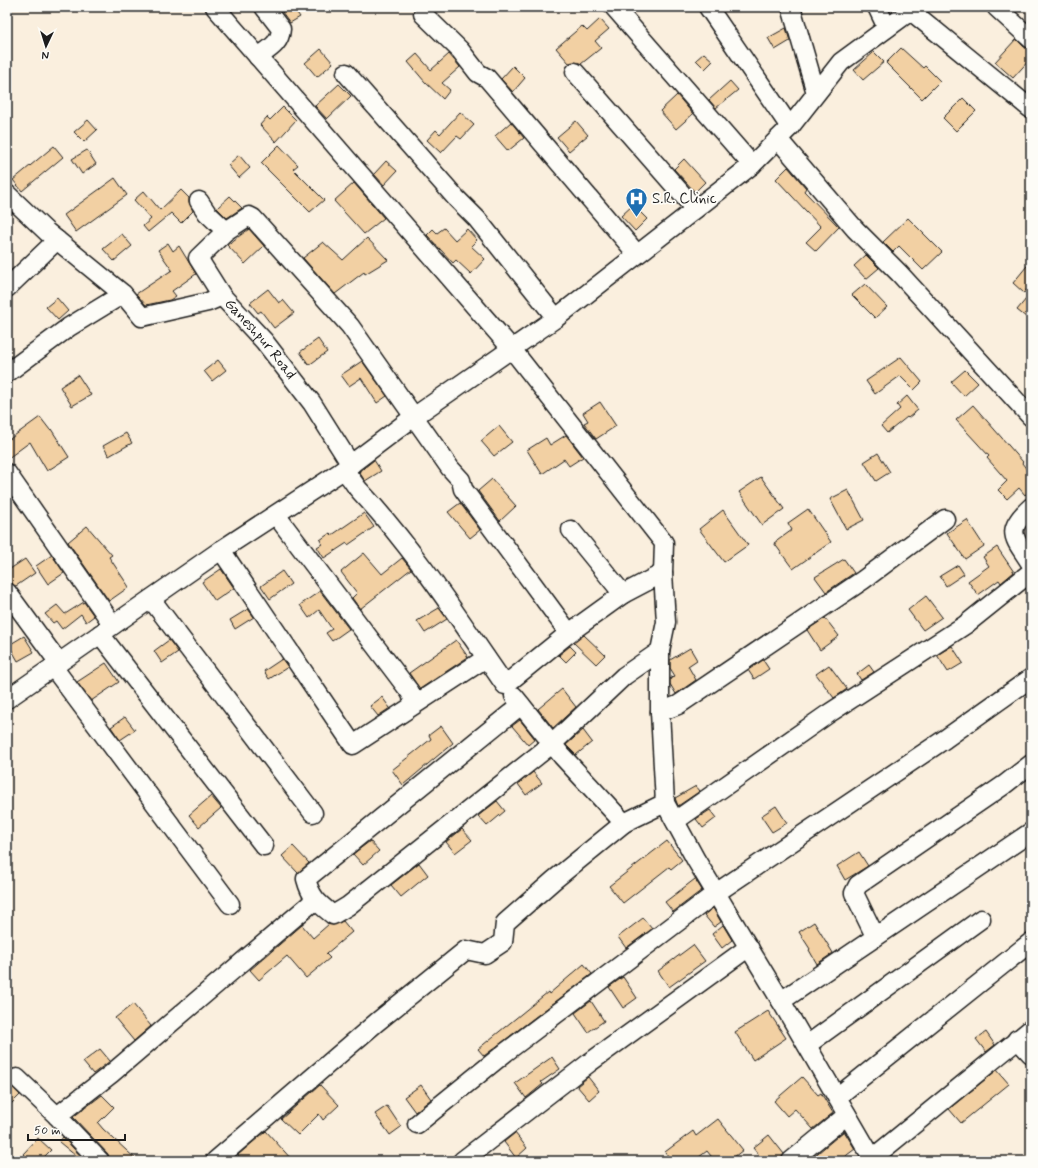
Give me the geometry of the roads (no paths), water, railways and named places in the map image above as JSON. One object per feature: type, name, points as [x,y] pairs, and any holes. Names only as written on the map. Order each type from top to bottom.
[{"type":"street","points":[[215,7],[511,348],[664,542],[663,572],[666,622],[660,651],[660,712],[665,803],[748,947],[807,1045],[872,1160],[1024,1034],[1031,1054]]},
{"type":"street","points":[[258,57],[280,40],[281,34],[281,29],[264,7]]},
{"type":"street","points":[[614,7],[752,166]]},
{"type":"street","points":[[708,7],[784,133],[855,229],[899,273],[1029,410]]},
{"type":"street","points":[[792,7],[816,93]]},
{"type":"street","points":[[877,7],[887,28]]},
{"type":"street","points":[[996,7],[1031,39]]},
{"type":"street","points":[[7,699],[221,550],[346,468],[415,416],[556,318],[752,166],[784,133],[841,62],[913,9],[1031,109]]},
{"type":"street","points":[[423,14],[460,50],[478,73],[487,78],[637,254]]},
{"type":"street","points":[[575,72],[696,209]]},
{"type":"street","points":[[346,73],[456,198],[477,219],[556,318]]},
{"type":"street","name":"Ganeshpur Road","points":[[7,194],[57,240],[122,294],[142,317],[208,302],[222,296],[264,341],[312,403],[355,486],[375,507],[421,565],[505,685],[552,744],[624,823]]},
{"type":"street","points":[[199,200],[207,213],[226,231]]},
{"type":"street","points":[[222,296],[198,258],[226,231],[234,228],[249,216],[253,218],[350,326],[415,416],[450,468],[461,480],[463,489],[569,633]]},
{"type":"street","points":[[7,288],[57,240]]},
{"type":"street","points":[[7,373],[69,327],[122,294]]},
{"type":"street","points":[[7,473],[107,630],[264,846]]},
{"type":"street","points":[[1031,507],[1014,527],[1017,542],[1031,564]]},
{"type":"street","points":[[276,515],[410,692],[415,703]]},
{"type":"street","points":[[660,712],[678,705],[863,580],[945,519]]},
{"type":"street","points":[[571,530],[623,594]]},
{"type":"street","points":[[221,550],[353,745],[415,703],[486,658]]},
{"type":"street","points":[[505,685],[569,633],[623,594],[663,572]]},
{"type":"street","points":[[675,821],[828,714],[965,624],[1031,572]]},
{"type":"street","points":[[7,592],[56,665],[230,904]]},
{"type":"street","points":[[151,599],[313,813]]},
{"type":"street","points":[[521,705],[306,879],[309,891],[315,900],[333,915],[348,906],[552,744],[624,676],[660,651]]},
{"type":"street","points":[[417,1124],[506,1052],[716,892],[945,739],[1031,678]]},
{"type":"street","points":[[876,936],[854,892],[858,885],[1004,785],[1031,764]]},
{"type":"street","points":[[215,1161],[377,1022],[466,950],[485,954],[503,942],[505,923],[554,880],[624,823],[665,803]]},
{"type":"street","points":[[781,1001],[1031,832]]},
{"type":"street","points":[[57,1116],[111,1074],[315,900]]},
{"type":"street","points":[[807,1045],[980,919]]},
{"type":"street","points":[[837,1097],[1031,942]]},
{"type":"street","points":[[462,1161],[589,1063],[748,947]]},
{"type":"street","points":[[17,1078],[57,1116],[100,1161]]},
{"type":"street","points":[[791,1161],[847,1115]]},
{"type":"place","name":"S.R. Clinic","points":[[636,218]]}]
